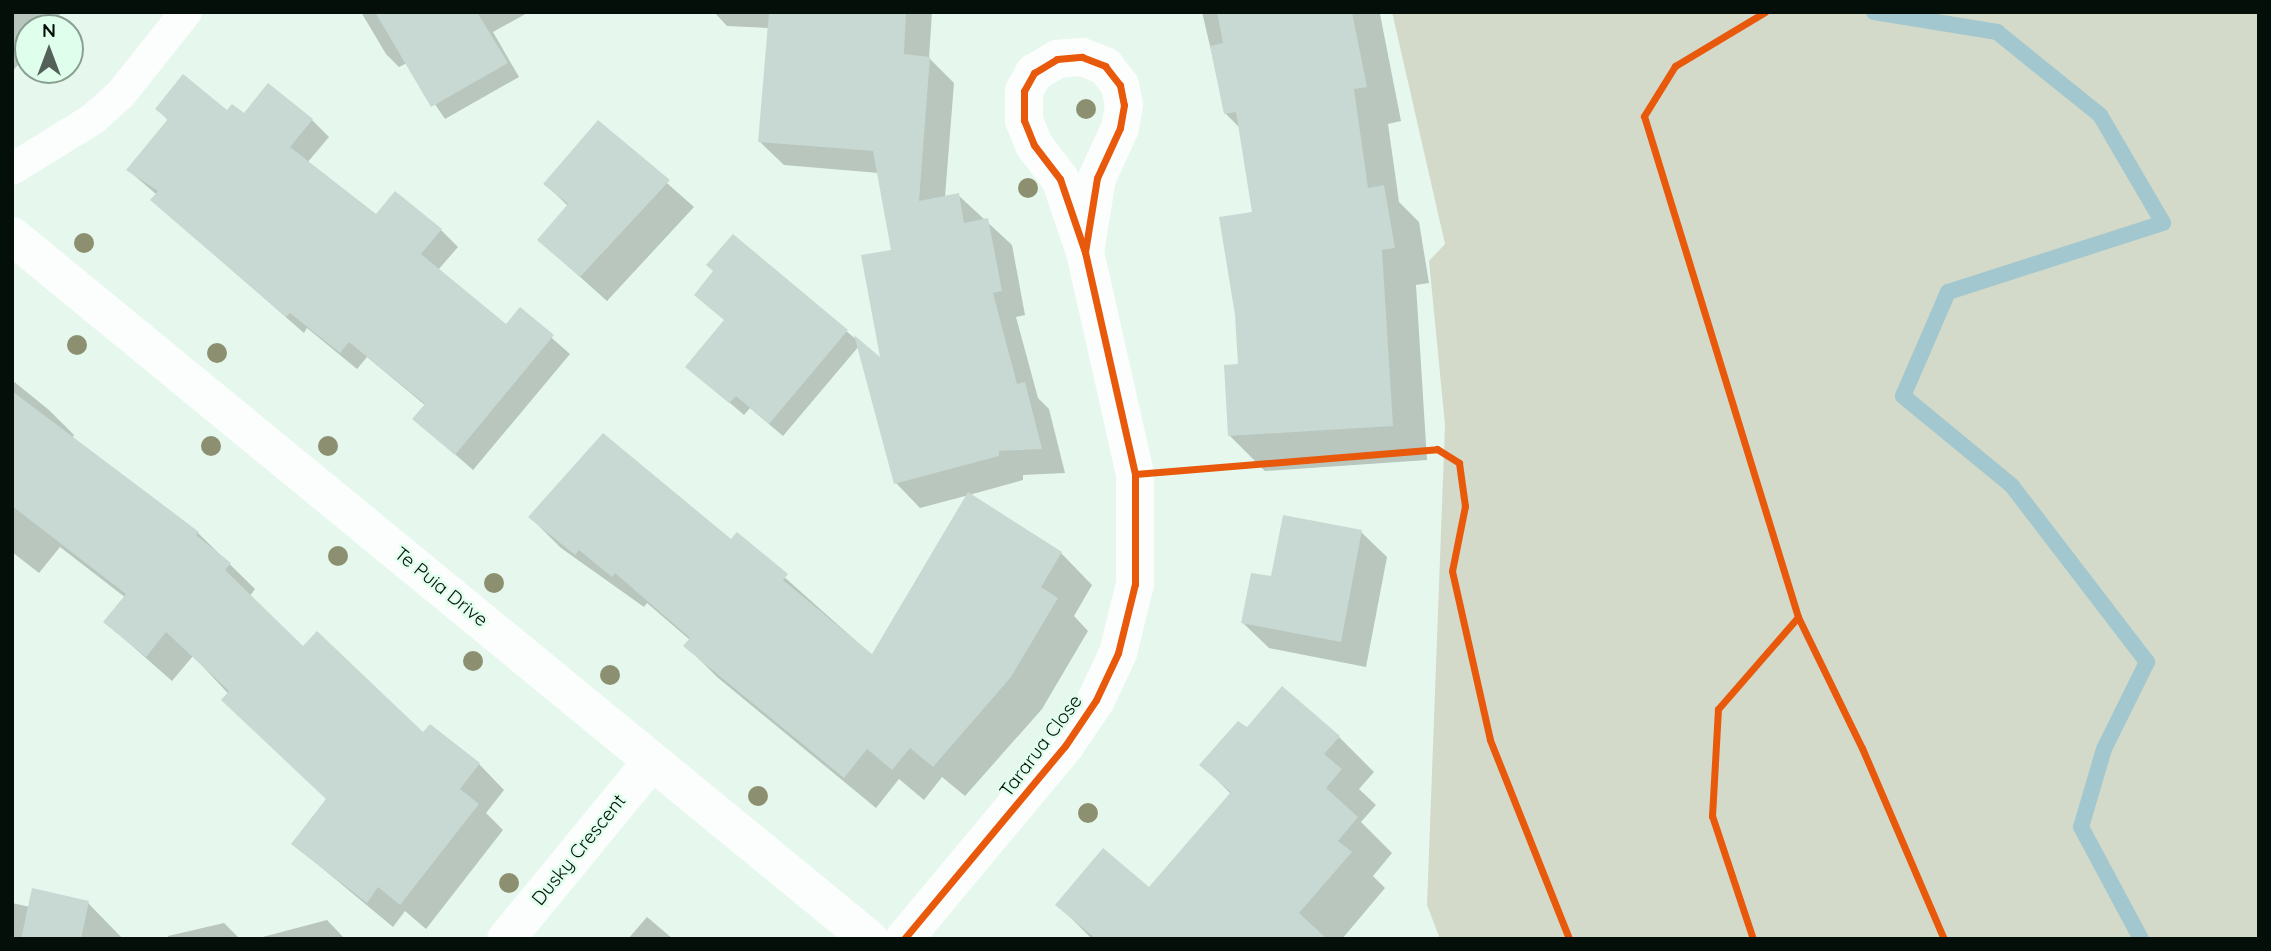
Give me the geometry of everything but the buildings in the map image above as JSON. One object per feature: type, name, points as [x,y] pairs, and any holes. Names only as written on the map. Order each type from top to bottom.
[{"type":"street","name":"Te Puia Drive","points":[[12,236],[869,939]]},
{"type":"street","name":"Tararua Close","points":[[904,939],[1065,746],[1096,700],[1118,653],[1135,584],[1135,474],[1085,253]]},
{"type":"street","name":"Dusky Crescent","points":[[506,939],[652,761]]},
{"type":"lane","points":[[12,169],[93,119],[120,95],[186,12]]},
{"type":"green space","points":[[1392,12],[2259,12],[2259,939],[1440,939],[1427,905],[1445,425],[1429,261],[1445,244]]},
{"type":"waterway","points":[[1874,12],[1997,32],[2100,115],[2163,223],[1948,292],[1903,396],[2012,486],[2147,662],[2104,749],[2081,827],[2141,939]]},
{"type":"cycle path","points":[[1765,12],[1675,66],[1644,116],[1798,617],[1862,748],[1944,939]]},
{"type":"cycle path","points":[[904,939],[1065,746],[1096,700],[1118,653],[1135,584],[1135,474],[1085,252],[1060,179],[1034,145],[1024,120],[1024,91],[1034,73],[1057,59],[1082,57],[1105,66],[1120,85],[1124,105],[1120,128],[1097,178],[1085,252]]},
{"type":"cycle path","points":[[1135,474],[1437,449],[1459,463],[1465,506],[1452,571],[1490,740],[1569,939]]},
{"type":"cycle path","points":[[1753,939],[1712,816],[1718,709],[1798,617]]}]
